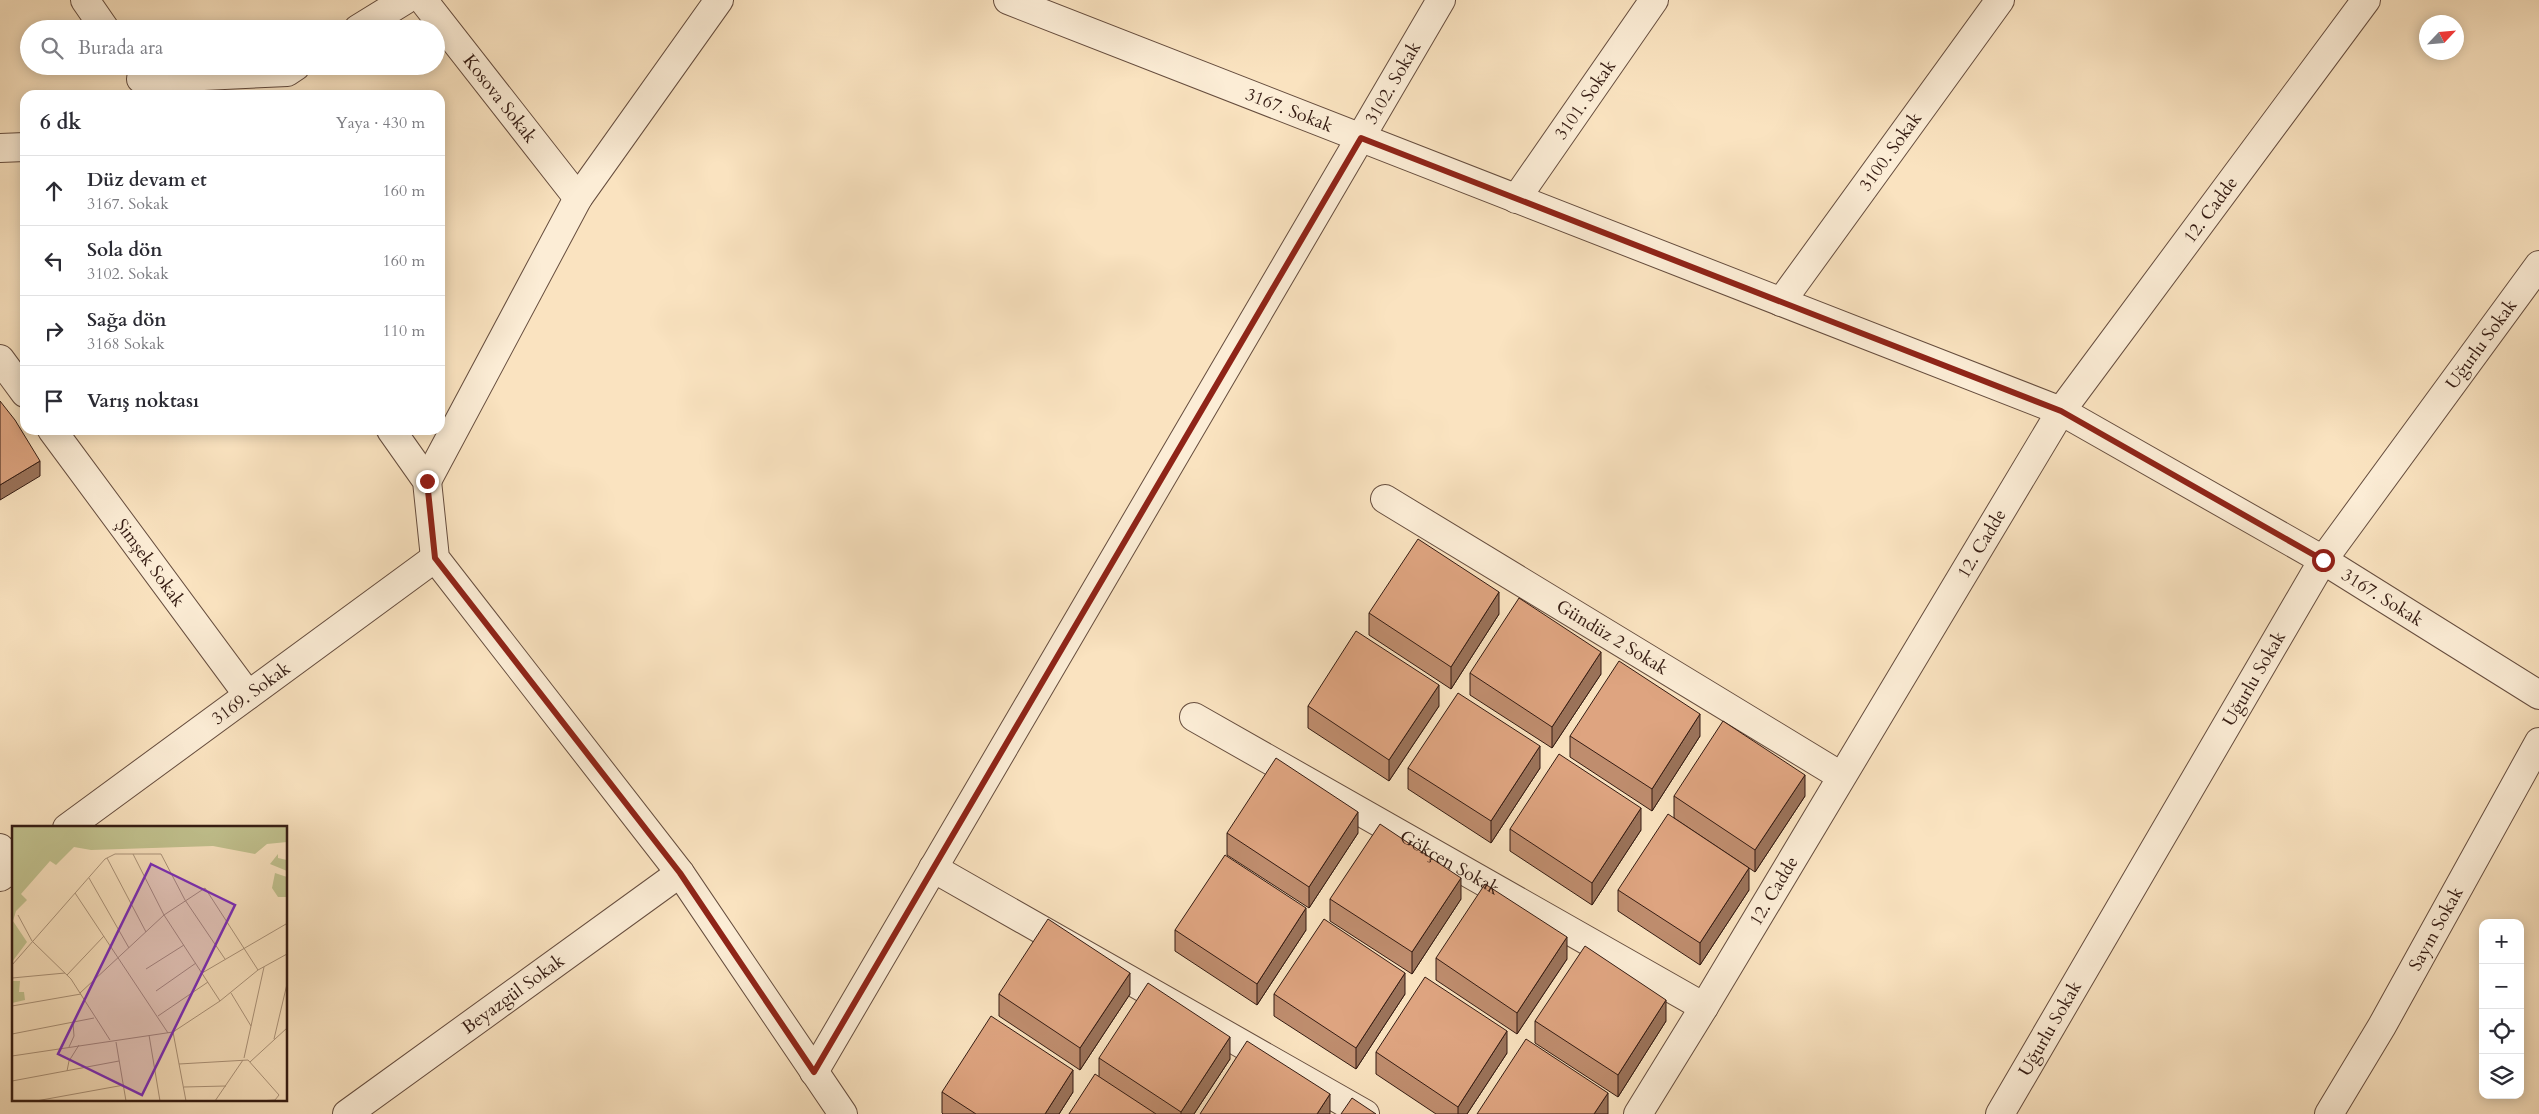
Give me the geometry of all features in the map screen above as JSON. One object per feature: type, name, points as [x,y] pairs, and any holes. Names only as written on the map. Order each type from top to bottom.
[{"type":"street","points":[[85,0],[99,20]]},
{"type":"street","points":[[373,20],[405,0]]},
{"type":"street","name":"Kosova Sokak","points":[[423,0],[439,20]]},
{"type":"street","points":[[427,481],[578,198],[719,0]]},
{"type":"street","name":"3167. Sokak","points":[[1008,0],[2061,411],[2323,560],[2539,695]]},
{"type":"street","name":"3102. Sokak","points":[[814,1072],[1441,0]]},
{"type":"street","name":"3101. Sokak","points":[[1516,199],[1654,0]]},
{"type":"street","name":"3100. Sokak","points":[[1781,302],[2000,0]]},
{"type":"street","name":"12. Cadde","points":[[1638,1114],[2061,411],[2366,0]]},
{"type":"street","name":"Kosova Sokak","points":[[445,28],[578,198]]},
{"type":"street","points":[[142,80],[233,75]]},
{"type":"street","points":[[0,148],[20,147]]},
{"type":"street","name":"Uğurlu Sokak","points":[[2000,1114],[2323,560],[2539,265]]},
{"type":"street","points":[[0,359],[20,386]]},
{"type":"street","name":"Şimşek Sokak","points":[[56,435],[248,695]]},
{"type":"street","points":[[395,435],[427,481],[435,558],[680,873],[843,1114]]},
{"type":"street","name":"Gündüz 2 Sokak","points":[[1385,499],[1841,776]]},
{"type":"street","name":"3169. Sokak","points":[[70,826],[435,558]]},
{"type":"street","name":"Gökçen Sokak","points":[[1194,717],[1704,1007]]},
{"type":"street","name":"Sayın Sokak","points":[[2329,1114],[2386,1017],[2539,742]]},
{"type":"street","points":[[0,848],[12,864]]},
{"type":"street","points":[[0,877],[12,868]]},
{"type":"street","points":[[933,868],[1365,1114]]},
{"type":"street","name":"Beyazgül Sokak","points":[[347,1114],[680,873]]},
{"type":"building","points":[[0,401],[20,428],[20,435],[24,435],[40,461],[0,485]]},
{"type":"building","points":[[1418,539],[1499,592],[1451,667],[1369,613]]},
{"type":"building","points":[[1519,598],[1601,652],[1552,727],[1470,673]]},
{"type":"building","points":[[1356,631],[1439,685],[1389,760],[1308,706]]},
{"type":"building","points":[[1619,661],[1700,714],[1652,789],[1570,736]]},
{"type":"building","points":[[1458,693],[1540,746],[1491,821],[1408,768]]},
{"type":"building","points":[[1723,721],[1805,775],[1755,850],[1674,796]]},
{"type":"building","points":[[1559,754],[1641,808],[1592,883],[1510,829]]},
{"type":"building","points":[[1276,758],[1358,812],[1309,887],[1227,833]]},
{"type":"building","points":[[1668,814],[1749,868],[1700,943],[1618,890]]},
{"type":"building","points":[[1380,824],[1461,878],[1412,952],[1330,899]]},
{"type":"building","points":[[1225,855],[1306,908],[1257,984],[1175,930]]},
{"type":"building","points":[[1485,884],[1567,937],[1517,1013],[1436,958]]},
{"type":"building","points":[[1048,919],[1130,973],[1080,1048],[999,994]]},
{"type":"building","points":[[1324,919],[1405,973],[1356,1048],[1274,994]]},
{"type":"building","points":[[1585,946],[1666,1000],[1618,1075],[1535,1021]]},
{"type":"building","points":[[1425,977],[1507,1031],[1458,1107],[1376,1052]]},
{"type":"building","points":[[1148,983],[1230,1037],[1181,1112],[1099,1058]]},
{"type":"building","points":[[991,1016],[1073,1070],[1045,1114],[976,1114],[942,1092]]},
{"type":"building","points":[[1526,1039],[1608,1093],[1594,1114],[1477,1114]]},
{"type":"building","points":[[1247,1041],[1330,1094],[1317,1114],[1200,1114]]},
{"type":"building","points":[[1095,1074],[1156,1114],[1069,1114]]},
{"type":"building","points":[[1352,1098],[1376,1114],[1341,1114]]},
{"type":"route","points":[[427,481],[435,558],[680,873],[814,1072],[1361,138],[2061,411],[2323,560]]}]
